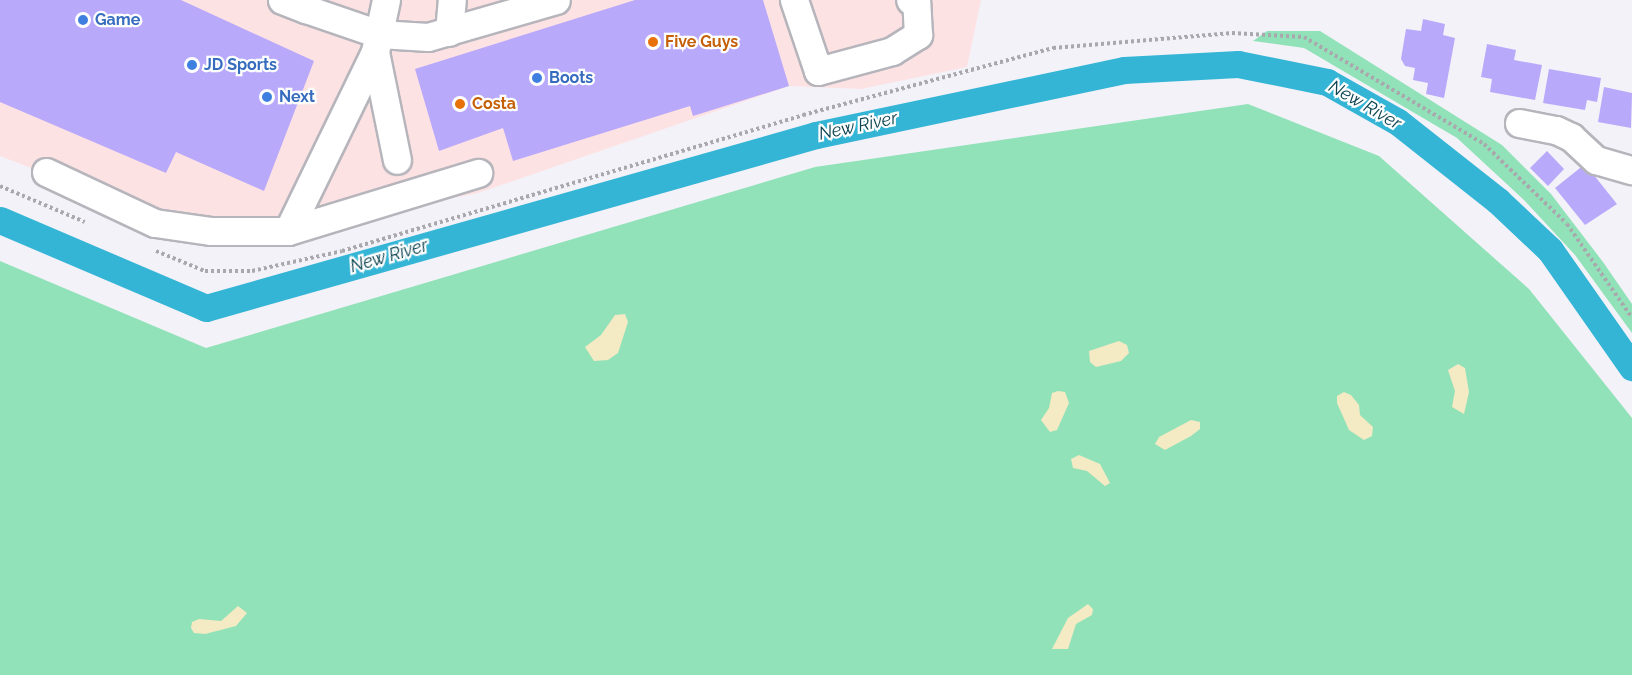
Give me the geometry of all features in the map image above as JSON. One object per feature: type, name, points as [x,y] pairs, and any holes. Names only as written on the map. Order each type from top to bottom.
[{"type":"street","points":[[288,231],[377,43],[386,0]]},
{"type":"street","points":[[449,32],[452,0]]},
{"type":"street","points":[[298,3],[377,43],[449,32],[556,0]]},
{"type":"street","points":[[794,0],[818,71],[892,51],[918,35],[916,2],[910,0]]},
{"type":"street","points":[[377,43],[397,160]]},
{"type":"street","points":[[1519,123],[1556,130],[1571,137],[1596,160],[1632,170]]},
{"type":"street","points":[[46,172],[155,223],[212,231],[288,231],[478,173]]},
{"type":"path","points":[[151,249],[205,271],[252,271],[342,251],[803,115],[1053,48],[1232,33],[1304,37],[1484,144],[1567,224],[1632,318]]},
{"type":"path","points":[[0,186],[87,222]]},
{"type":"shaded area","points":[[0,0],[981,0],[967,67],[861,89],[789,86],[478,193],[213,247],[167,220],[0,156]]},
{"type":"green space","points":[[1267,31],[1320,31],[1502,145],[1551,194],[1603,262],[1632,304],[1632,333],[1575,255],[1524,200],[1457,138],[1304,48],[1253,41]]},
{"type":"green space","points":[[1248,104],[1379,156],[1529,289],[1632,418],[1632,675],[0,675],[0,261],[206,348],[815,167]]},
{"type":"sand","points":[[625,314],[628,322],[618,353],[608,360],[594,361],[585,347],[601,335],[615,315]]},
{"type":"sand","points":[[1119,341],[1127,345],[1129,353],[1121,361],[1096,367],[1090,362],[1089,351]]},
{"type":"sand","points":[[1458,364],[1465,368],[1469,392],[1464,414],[1452,407],[1455,391],[1448,370]]},
{"type":"sand","points":[[1065,392],[1069,403],[1057,430],[1050,432],[1041,420],[1049,408],[1052,393]]},
{"type":"sand","points":[[1344,392],[1351,395],[1359,405],[1360,415],[1373,427],[1372,436],[1364,440],[1349,430],[1337,403],[1337,396]]},
{"type":"sand","points":[[1191,420],[1200,422],[1200,429],[1191,436],[1165,450],[1155,444],[1159,437]]},
{"type":"sand","points":[[1079,455],[1100,464],[1110,483],[1105,486],[1087,471],[1073,468],[1071,459]]},
{"type":"sand","points":[[1088,604],[1093,609],[1092,615],[1076,624],[1068,649],[1052,649],[1068,618]]},
{"type":"sand","points":[[238,606],[247,613],[236,626],[205,634],[194,633],[191,628],[192,622],[199,619],[221,621]]},
{"type":"building","points":[[0,0],[181,0],[314,61],[264,191],[176,152],[166,173],[0,102]]},
{"type":"building","points":[[635,0],[763,0],[789,86],[693,116],[690,106],[513,161],[503,128],[439,151],[415,69]]},
{"type":"building","points":[[1423,19],[1445,24],[1443,35],[1455,38],[1444,98],[1426,94],[1428,83],[1413,80],[1415,68],[1405,66],[1401,59],[1406,29],[1421,31]]},
{"type":"building","points":[[1487,44],[1516,50],[1514,60],[1542,65],[1535,100],[1490,92],[1492,79],[1481,77]]},
{"type":"building","points":[[1549,69],[1601,78],[1597,102],[1587,100],[1585,110],[1543,103]]},
{"type":"building","points":[[1604,87],[1632,93],[1631,128],[1598,122]]},
{"type":"building","points":[[1547,151],[1564,169],[1548,186],[1530,168]]},
{"type":"building","points":[[1585,164],[1617,204],[1585,225],[1555,188]]},
{"type":"waterway","name":"New River","points":[[0,220],[206,308],[816,135],[1124,70],[1238,64],[1327,82],[1398,122],[1498,201],[1550,250],[1632,367]]},
{"type":"place","name":"Game","points":[[83,20]]},
{"type":"place","name":"Five Guys","points":[[653,42]]},
{"type":"place","name":"JD Sports","points":[[192,65]]},
{"type":"place","name":"Boots","points":[[537,78]]},
{"type":"place","name":"Next","points":[[267,97]]},
{"type":"place","name":"Costa","points":[[460,104]]}]
